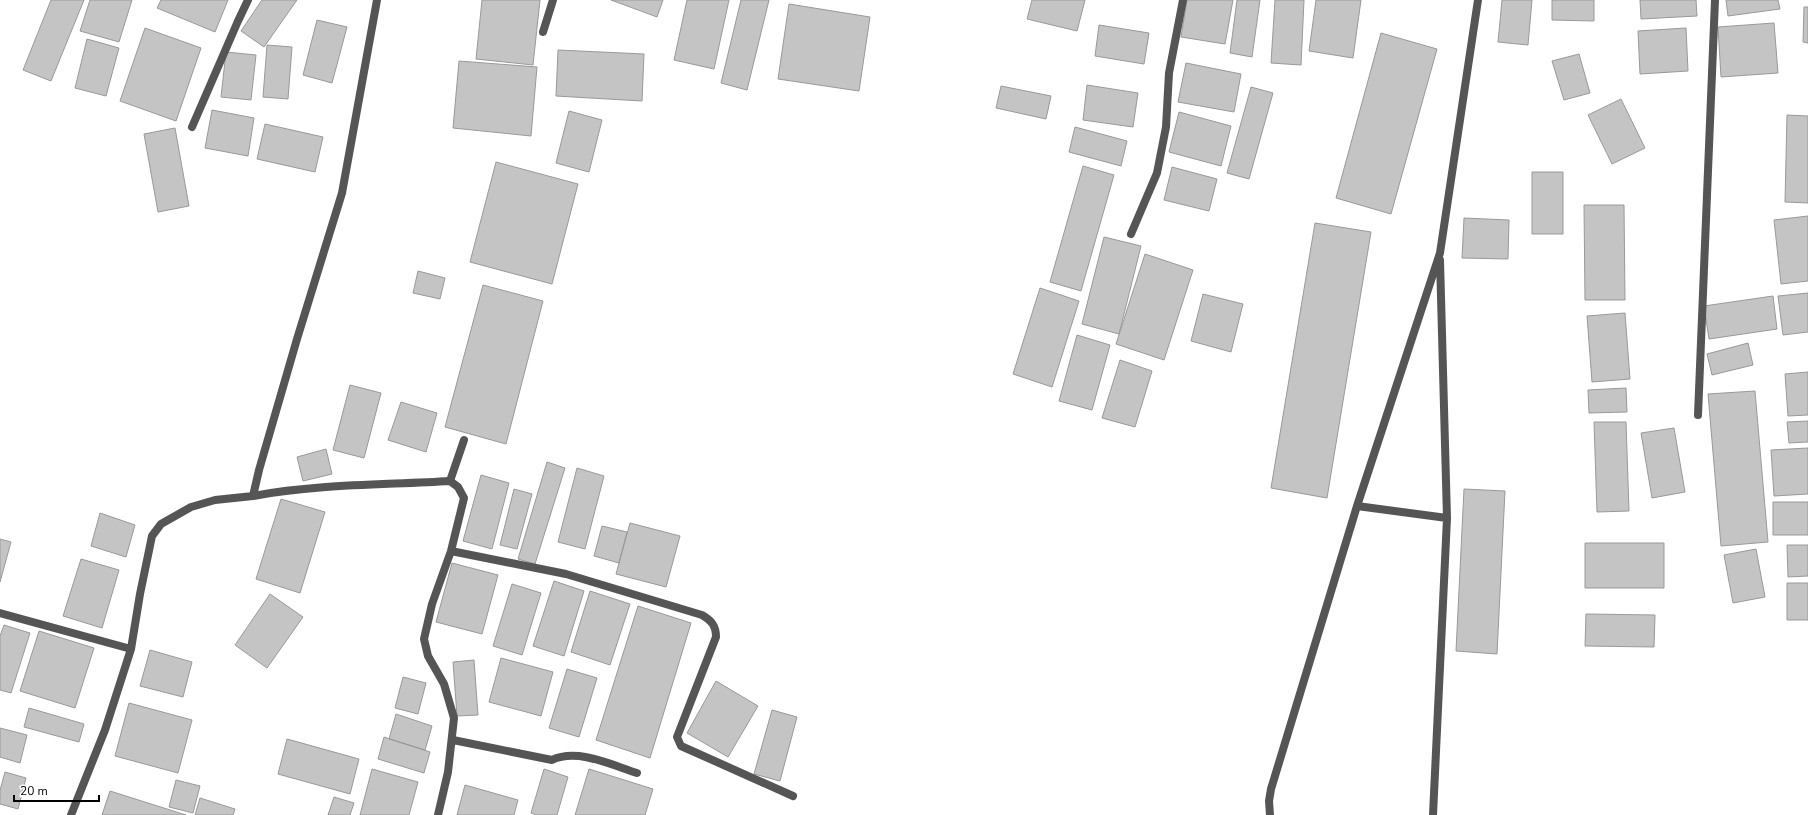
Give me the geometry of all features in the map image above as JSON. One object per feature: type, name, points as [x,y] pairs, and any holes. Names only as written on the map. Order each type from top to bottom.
[{"type":"street","points":[[192,127],[234,28],[248,0]]},
{"type":"street","points":[[253,496],[279,400],[342,193],[377,0]]},
{"type":"street","points":[[543,32],[553,0]]},
{"type":"street","points":[[1131,234],[1157,173],[1166,127],[1169,73],[1183,0]]},
{"type":"street","points":[[1270,815],[1269,801],[1271,788],[1357,506],[1440,253],[1478,0]]},
{"type":"street","points":[[1698,415],[1715,0]]},
{"type":"street","points":[[1433,815],[1447,518],[1440,253]]},
{"type":"street","points":[[450,481],[464,440]]},
{"type":"street","points":[[71,815],[105,730],[131,649],[140,594],[152,536],[161,524],[191,507],[215,500],[253,496],[273,492],[450,481],[458,487],[464,498],[451,551],[432,604],[424,639],[428,656],[444,684],[454,718],[453,740],[448,772],[438,815]]},
{"type":"street","points":[[1357,506],[1447,518]]},
{"type":"street","points":[[451,551],[566,574],[702,615],[710,620],[714,625],[716,637],[677,737],[678,742],[682,746],[793,796]]},
{"type":"street","points":[[0,613],[131,649]]},
{"type":"street","points":[[453,740],[552,760],[562,755],[580,756],[637,773]]},
{"type":"building","points":[[51,0],[84,0],[51,81],[23,70]]},
{"type":"building","points":[[90,0],[132,0],[119,42],[80,31]]},
{"type":"building","points":[[161,0],[228,0],[215,32],[157,8]]},
{"type":"building","points":[[262,0],[297,0],[264,47],[241,31]]},
{"type":"building","points":[[482,0],[540,0],[533,65],[476,59]]},
{"type":"building","points":[[611,0],[663,0],[657,17]]},
{"type":"building","points":[[687,0],[729,0],[714,69],[674,60]]},
{"type":"building","points":[[741,0],[769,0],[747,90],[721,83]]},
{"type":"building","points":[[1032,0],[1085,0],[1077,31],[1027,19]]},
{"type":"building","points":[[1187,0],[1233,0],[1225,44],[1181,37]]},
{"type":"building","points":[[1237,0],[1260,0],[1252,57],[1230,53]]},
{"type":"building","points":[[1275,0],[1304,0],[1301,65],[1271,63]]},
{"type":"building","points":[[1316,0],[1361,0],[1353,58],[1309,51]]},
{"type":"building","points":[[1502,0],[1532,0],[1528,45],[1498,42]]},
{"type":"building","points":[[1552,0],[1594,0],[1594,21],[1552,20]]},
{"type":"building","points":[[1640,0],[1696,0],[1697,16],[1641,19]]},
{"type":"building","points":[[1726,0],[1778,0],[1780,9],[1728,16]]},
{"type":"building","points":[[789,4],[870,17],[859,91],[778,79]]},
{"type":"building","points":[[1804,7],[1808,7],[1808,43],[1803,42]]},
{"type":"building","points":[[317,20],[347,27],[332,83],[303,75]]},
{"type":"building","points":[[1774,23],[1778,73],[1721,77],[1718,27]]},
{"type":"building","points":[[1099,25],[1149,33],[1144,64],[1095,56]]},
{"type":"building","points":[[145,28],[201,48],[176,121],[120,101]]},
{"type":"building","points":[[1686,28],[1688,71],[1640,74],[1638,31]]},
{"type":"building","points":[[1381,33],[1437,49],[1391,214],[1336,198]]},
{"type":"building","points":[[87,39],[119,48],[106,96],[75,88]]},
{"type":"building","points":[[267,45],[292,47],[288,99],[263,97]]},
{"type":"building","points":[[558,50],[644,54],[642,101],[556,96]]},
{"type":"building","points":[[226,52],[256,55],[251,100],[221,97]]},
{"type":"building","points":[[1579,54],[1590,93],[1564,100],[1552,61]]},
{"type":"building","points":[[459,61],[537,67],[531,136],[453,128]]},
{"type":"building","points":[[1186,63],[1241,74],[1234,112],[1178,102]]},
{"type":"building","points":[[1087,85],[1138,93],[1133,127],[1083,120]]},
{"type":"building","points":[[1001,86],[1051,96],[1046,119],[996,108]]},
{"type":"building","points":[[1251,87],[1273,93],[1249,179],[1227,173]]},
{"type":"building","points":[[1621,99],[1645,148],[1612,164],[1588,115]]},
{"type":"building","points":[[212,110],[254,118],[248,156],[205,148]]},
{"type":"building","points":[[569,111],[602,120],[589,172],[556,163]]},
{"type":"building","points":[[1179,112],[1231,126],[1221,166],[1169,152]]},
{"type":"building","points":[[1787,115],[1808,116],[1808,203],[1785,202]]},
{"type":"building","points":[[265,124],[323,137],[315,172],[257,159]]},
{"type":"building","points":[[1075,127],[1127,141],[1121,166],[1069,152]]},
{"type":"building","points":[[175,128],[189,206],[158,212],[144,134]]},
{"type":"building","points":[[496,162],[578,184],[552,284],[470,262]]},
{"type":"building","points":[[1083,166],[1114,175],[1081,291],[1050,282]]},
{"type":"building","points":[[1172,167],[1217,179],[1209,211],[1164,200]]},
{"type":"building","points":[[1532,172],[1563,172],[1563,234],[1532,234]]},
{"type":"building","points":[[1584,205],[1624,205],[1625,300],[1585,300]]},
{"type":"building","points":[[1808,216],[1808,281],[1781,284],[1774,220]]},
{"type":"building","points":[[1464,218],[1509,220],[1508,259],[1462,258]]},
{"type":"building","points":[[1315,223],[1371,232],[1327,498],[1271,488]]},
{"type":"building","points":[[1104,237],[1141,246],[1119,334],[1082,324]]},
{"type":"building","points":[[1145,254],[1193,270],[1164,360],[1116,344]]},
{"type":"building","points":[[418,271],[445,278],[440,299],[413,293]]},
{"type":"building","points":[[483,285],[543,301],[506,444],[445,427]]},
{"type":"building","points":[[1040,288],[1079,301],[1052,387],[1013,374]]},
{"type":"building","points":[[1808,293],[1808,332],[1783,335],[1778,296]]},
{"type":"building","points":[[1203,294],[1243,304],[1231,352],[1191,341]]},
{"type":"building","points":[[1773,296],[1777,329],[1709,339],[1704,306]]},
{"type":"building","points":[[1625,313],[1630,379],[1592,382],[1587,316]]},
{"type":"building","points":[[1077,335],[1110,345],[1092,410],[1059,401]]},
{"type":"building","points":[[1748,343],[1753,365],[1712,375],[1707,354]]},
{"type":"building","points":[[1120,360],[1152,371],[1135,427],[1102,418]]},
{"type":"building","points":[[1808,372],[1808,415],[1788,416],[1785,374]]},
{"type":"building","points":[[350,385],[381,393],[364,458],[333,450]]},
{"type":"building","points":[[1626,388],[1627,412],[1589,413],[1588,390]]},
{"type":"building","points":[[1755,391],[1768,542],[1721,546],[1708,394]]},
{"type":"building","points":[[401,402],[437,413],[426,452],[388,440]]},
{"type":"building","points":[[1808,421],[1808,442],[1789,443],[1787,422]]},
{"type":"building","points":[[1594,422],[1626,422],[1629,511],[1597,512]]},
{"type":"building","points":[[1674,428],[1685,492],[1652,498],[1641,433]]},
{"type":"building","points":[[1808,448],[1808,494],[1774,496],[1771,450]]},
{"type":"building","points":[[326,449],[332,474],[303,481],[297,457]]},
{"type":"building","points":[[547,462],[565,468],[535,564],[518,559]]},
{"type":"building","points":[[577,468],[604,476],[585,549],[558,542]]},
{"type":"building","points":[[481,475],[509,483],[492,549],[463,541]]},
{"type":"building","points":[[514,489],[532,494],[517,549],[500,545]]},
{"type":"building","points":[[1464,489],[1505,491],[1497,654],[1456,651]]},
{"type":"building","points":[[281,499],[325,512],[300,593],[256,579]]},
{"type":"building","points":[[1773,502],[1808,502],[1808,535],[1773,535]]},
{"type":"building","points":[[100,513],[135,525],[126,557],[91,546]]},
{"type":"building","points":[[630,523],[680,536],[666,587],[616,574]]},
{"type":"building","points":[[602,526],[627,532],[619,563],[594,556]]},
{"type":"building","points":[[0,539],[11,542],[0,582]]},
{"type":"building","points":[[1585,543],[1664,543],[1664,588],[1585,588]]},
{"type":"building","points":[[1787,545],[1808,545],[1808,576],[1788,577]]},
{"type":"building","points":[[1756,549],[1765,597],[1733,603],[1724,555]]},
{"type":"building","points":[[81,559],[119,570],[102,628],[63,616]]},
{"type":"building","points":[[452,563],[498,575],[482,634],[436,622]]},
{"type":"building","points":[[554,581],[584,591],[564,656],[533,646]]},
{"type":"building","points":[[1787,583],[1808,583],[1808,620],[1787,620]]},
{"type":"building","points":[[512,584],[541,593],[522,655],[493,646]]},
{"type":"building","points":[[590,591],[630,604],[610,665],[571,652]]},
{"type":"building","points":[[270,594],[303,617],[267,668],[235,645]]},
{"type":"building","points":[[638,606],[691,623],[650,758],[596,740]]},
{"type":"building","points":[[1586,614],[1655,615],[1654,647],[1585,646]]},
{"type":"building","points":[[4,625],[30,633],[11,693],[0,690],[0,636]]},
{"type":"building","points":[[39,631],[94,648],[75,708],[20,691]]},
{"type":"building","points":[[150,650],[192,662],[183,697],[140,686]]},
{"type":"building","points":[[501,658],[553,672],[541,716],[489,702]]},
{"type":"building","points":[[474,660],[478,715],[457,716],[453,662]]},
{"type":"building","points":[[567,669],[597,678],[579,737],[549,728]]},
{"type":"building","points":[[403,677],[426,683],[418,714],[395,708]]},
{"type":"building","points":[[716,681],[758,706],[728,757],[687,733]]},
{"type":"building","points":[[129,703],[192,720],[178,773],[115,756]]},
{"type":"building","points":[[29,708],[84,724],[79,742],[24,727]]},
{"type":"building","points":[[772,710],[797,717],[780,781],[754,774]]},
{"type":"building","points":[[396,714],[432,726],[425,750],[389,739]]},
{"type":"building","points":[[0,728],[27,735],[20,763],[0,757]]},
{"type":"building","points":[[384,737],[430,752],[424,773],[378,759]]},
{"type":"building","points":[[287,739],[359,759],[350,794],[278,774]]},
{"type":"building","points":[[372,769],[418,782],[409,815],[360,815]]},
{"type":"building","points":[[544,769],[568,777],[557,815],[536,815],[531,813]]},
{"type":"building","points":[[589,769],[653,789],[645,815],[575,815]]},
{"type":"building","points":[[5,772],[26,778],[18,809],[0,804],[0,790]]},
{"type":"building","points":[[176,780],[200,786],[193,813],[169,807]]},
{"type":"building","points":[[465,785],[518,800],[514,815],[457,815]]},
{"type":"building","points":[[110,791],[186,815],[102,815]]},
{"type":"building","points":[[334,797],[354,803],[350,815],[328,815]]},
{"type":"building","points":[[200,798],[235,809],[233,815],[195,815]]}]
